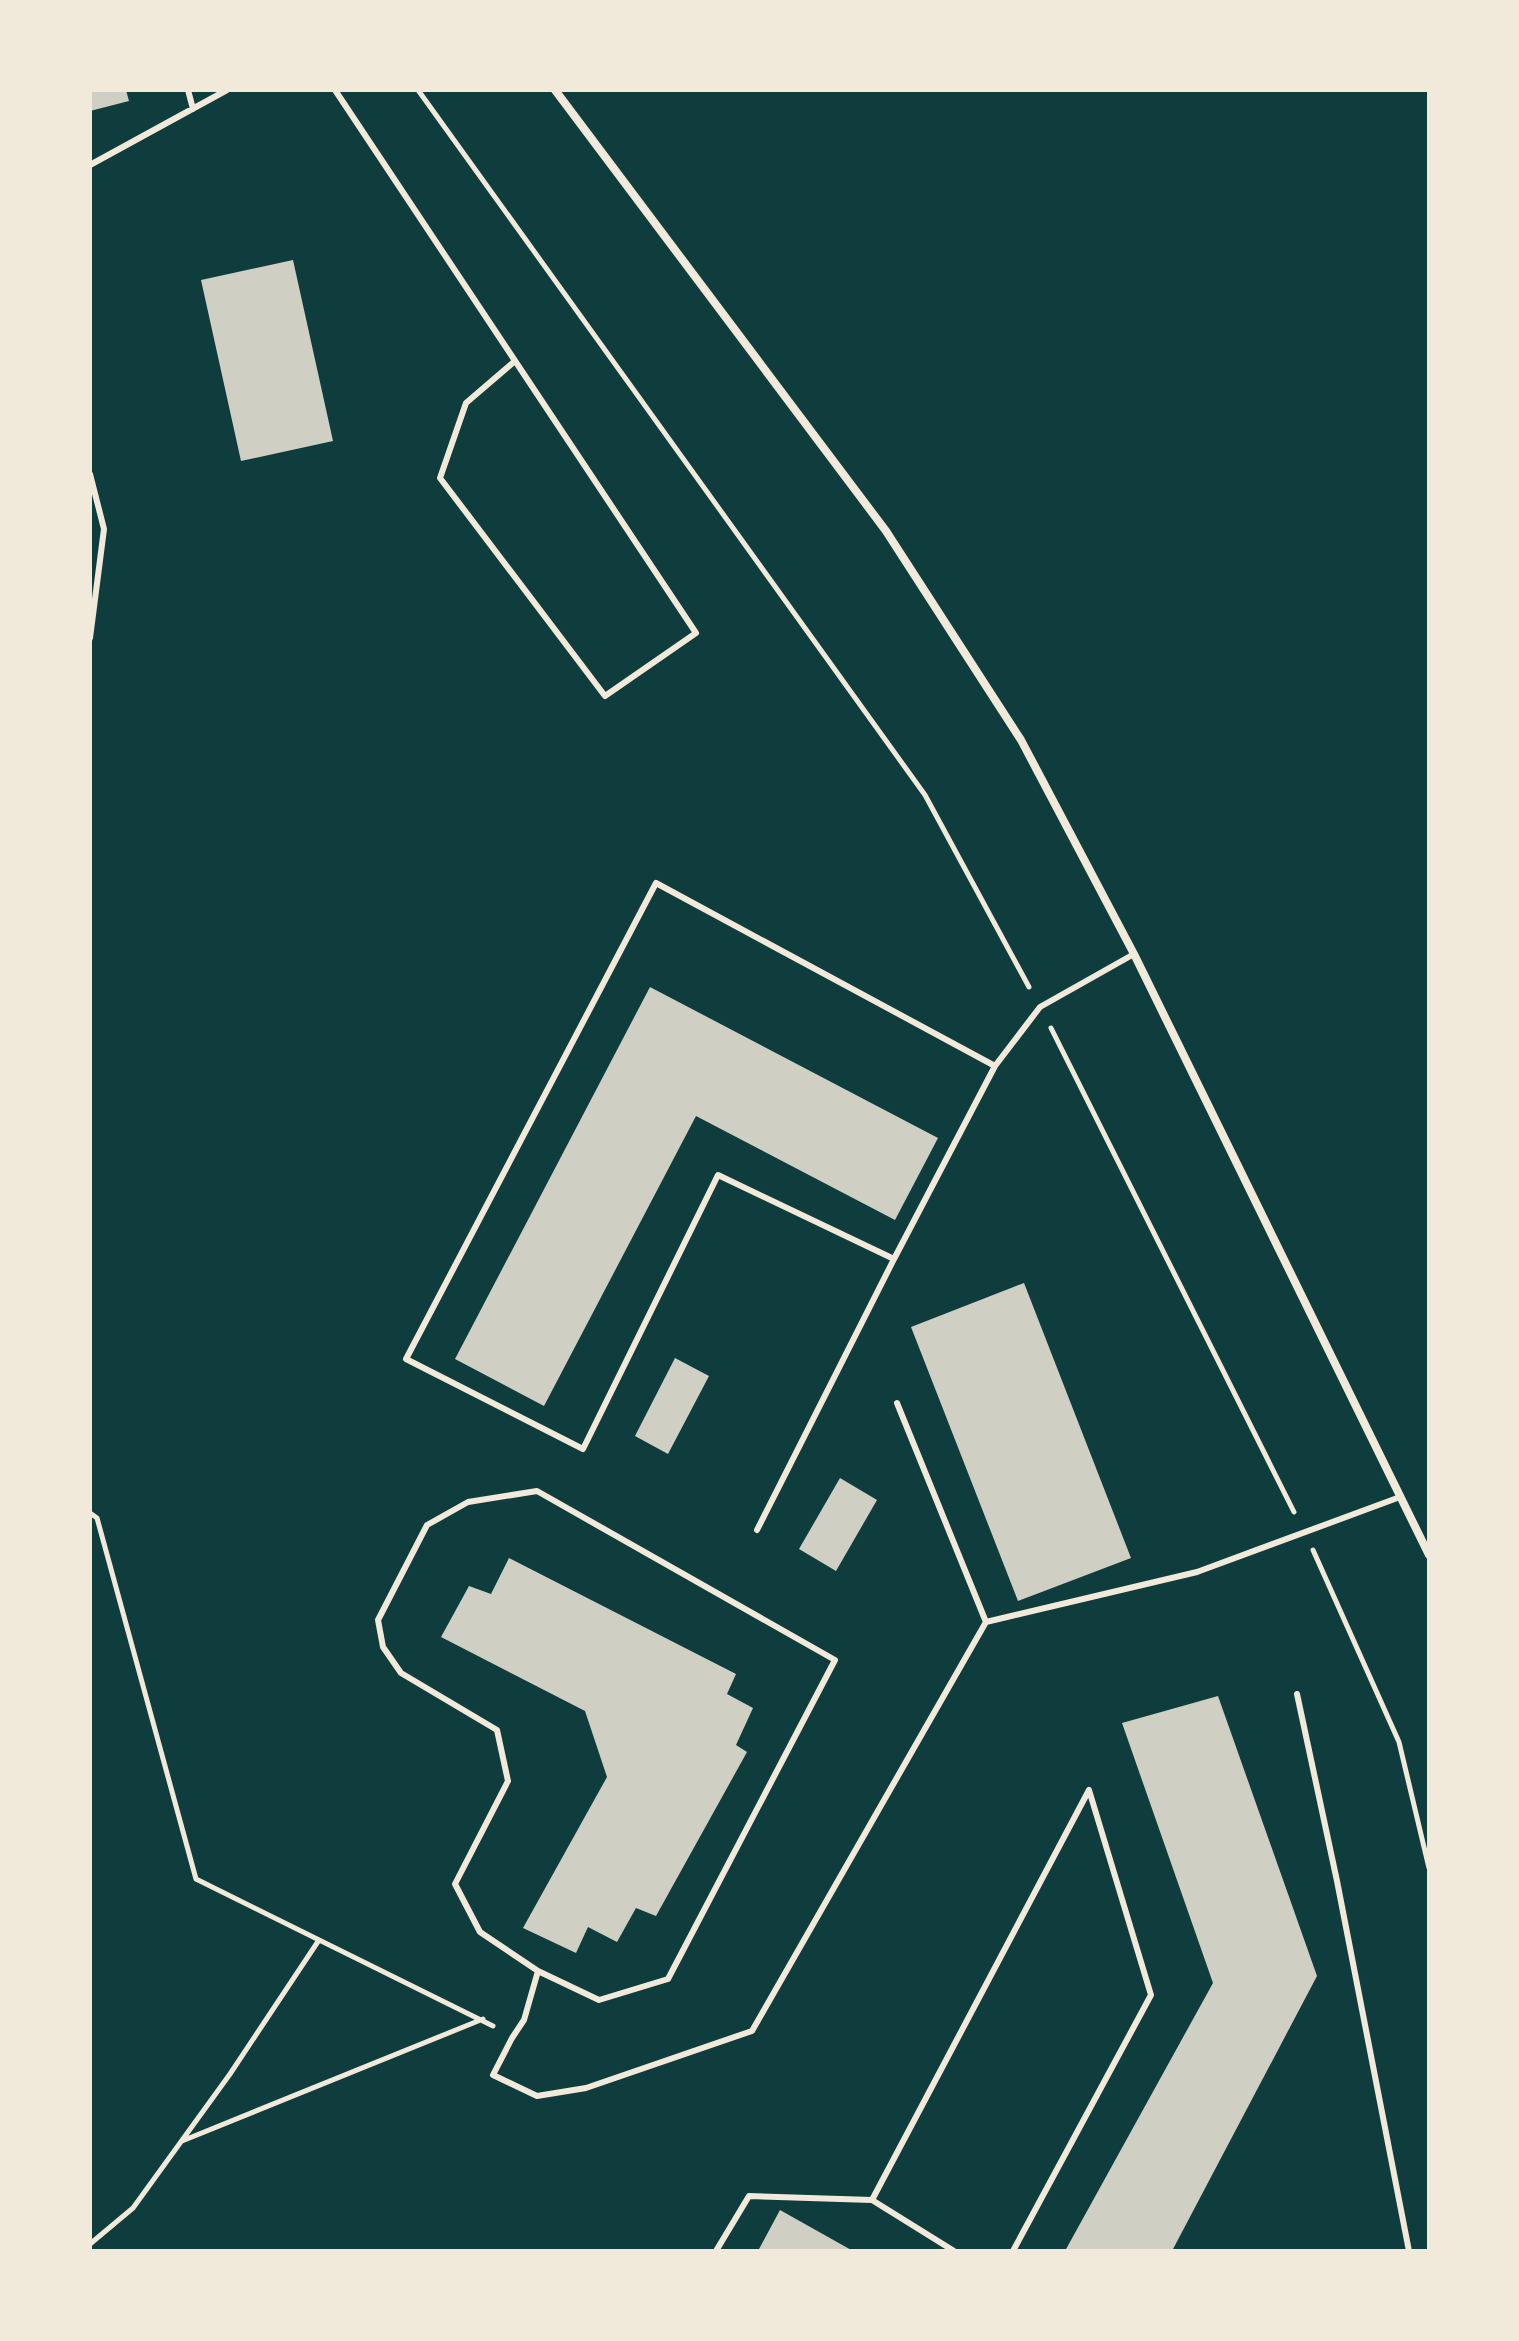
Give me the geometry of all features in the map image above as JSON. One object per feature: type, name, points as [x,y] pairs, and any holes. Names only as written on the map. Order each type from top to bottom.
[{"type":"street","points":[[555,90],[886,531],[1021,740],[1134,954],[1429,1555]]},
{"type":"lane","points":[[188,90],[193,109]]},
{"type":"lane","points":[[90,165],[227,90]]},
{"type":"lane","points":[[335,90],[696,633],[605,696],[440,478],[466,403],[515,361]]},
{"type":"lane","points":[[90,474],[104,529],[90,638]]},
{"type":"lane","points":[[894,1259],[718,1175],[583,1449],[406,1359],[656,883],[995,1066]]},
{"type":"lane","points":[[757,1530],[995,1066],[1040,1007],[1134,954]]},
{"type":"lane","points":[[897,1403],[986,1622]]},
{"type":"lane","points":[[537,1491],[835,1660],[668,1979],[599,2000],[538,1971],[480,1932],[455,1884],[508,1781],[497,1730],[401,1673],[383,1647],[378,1620],[427,1525],[468,1502],[537,1491]]},
{"type":"lane","points":[[538,1971],[524,2020],[493,2075],[537,2096],[586,2088],[752,2031],[986,1622],[1197,1572],[1400,1497]]},
{"type":"lane","points":[[1297,1694],[1409,2251]]},
{"type":"lane","points":[[872,2200],[1089,1790],[1151,1995],[1013,2251]]},
{"type":"lane","points":[[716,2251],[749,2196],[872,2200],[954,2251]]},
{"type":"path","points":[[418,90],[925,795],[1040,1007],[1304,1532],[1399,1742],[1429,1868]]},
{"type":"path","points":[[90,1513],[97,1518],[196,1879],[483,2019],[512,2038]]},
{"type":"path","points":[[90,2244],[133,2208],[230,2074],[319,1940]]},
{"type":"path","points":[[181,2141],[483,2019]]},
{"type":"building","points":[[90,90],[126,90],[129,101],[90,111]]},
{"type":"building","points":[[293,260],[333,441],[241,461],[201,280]]},
{"type":"building","points":[[650,987],[938,1138],[895,1220],[696,1116],[544,1406],[455,1359]]},
{"type":"building","points":[[1024,1283],[1131,1558],[1018,1601],[911,1327]]},
{"type":"building","points":[[675,1358],[709,1376],[668,1454],[635,1436]]},
{"type":"building","points":[[840,1478],[877,1500],[836,1571],[799,1549]]},
{"type":"building","points":[[509,1558],[736,1674],[727,1694],[753,1708],[736,1745],[747,1752],[656,1916],[636,1908],[617,1942],[588,1927],[576,1953],[523,1928],[607,1777],[585,1711],[441,1637],[469,1586],[491,1594]]},
{"type":"building","points":[[1218,1696],[1317,1976],[1172,2251],[1065,2251],[1213,1983],[1122,1723]]},
{"type":"building","points":[[780,2210],[853,2251],[758,2251]]}]
